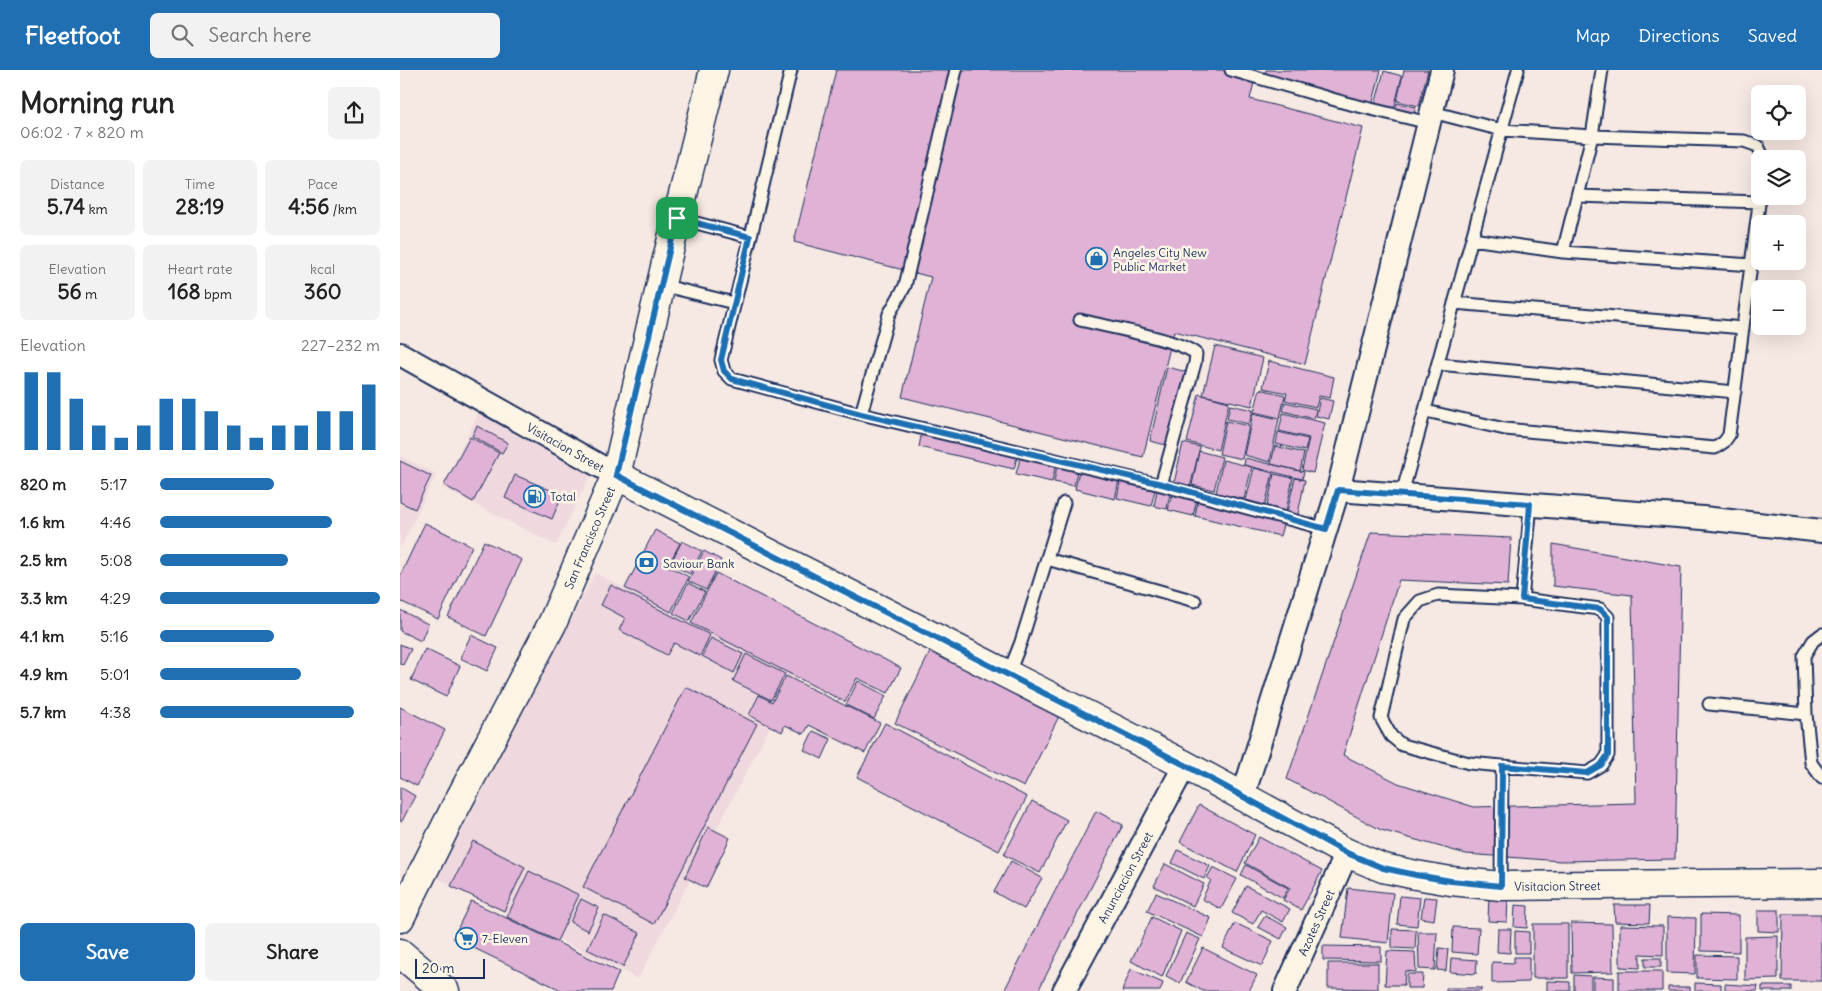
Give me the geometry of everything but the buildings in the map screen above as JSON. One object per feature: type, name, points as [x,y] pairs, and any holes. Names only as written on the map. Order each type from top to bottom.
[{"type":"street","name":"San Francisco Street","points":[[400,918],[455,808],[552,624],[616,475],[714,70]]},
{"type":"street","points":[[1244,796],[1338,490],[1442,70]]},
{"type":"street","name":"Visitacion Street","points":[[400,354],[616,475],[1185,765],[1347,853],[1383,868],[1451,881],[1501,886],[1822,883]]},
{"type":"street","points":[[1338,490],[1703,518],[1822,531]]},
{"type":"street","name":"Anunciacion Street","points":[[1064,991],[1185,765]]},
{"type":"street","name":"Azotes Street","points":[[1285,991],[1347,853]]},
{"type":"street","points":[[400,953],[445,991]]},
{"type":"lane","points":[[790,70],[721,360],[724,371],[732,379],[861,414],[1162,484],[1326,529]]},
{"type":"lane","points":[[861,414],[889,314],[905,286],[956,70]]},
{"type":"lane","points":[[1231,70],[1346,102],[1502,130],[1592,136],[1744,141],[1758,146],[1760,150]]},
{"type":"lane","points":[[1402,494],[1518,70]]},
{"type":"lane","points":[[1562,252],[1592,136],[1602,70]]},
{"type":"lane","points":[[1577,196],[1751,199]]},
{"type":"lane","points":[[677,218],[750,237]]},
{"type":"lane","points":[[1472,239],[1562,252],[1751,265]]},
{"type":"lane","points":[[1426,411],[1505,429],[1715,448],[1724,442],[1729,435],[1751,270]]},
{"type":"lane","points":[[661,285],[734,303]]},
{"type":"lane","points":[[1454,303],[1743,328]]},
{"type":"lane","points":[[1080,320],[1176,343],[1191,349],[1196,354],[1162,484]]},
{"type":"lane","points":[[1438,364],[1735,392]]},
{"type":"lane","points":[[1008,675],[1064,503]]},
{"type":"lane","points":[[1522,599],[1530,504]]},
{"type":"lane","points":[[1047,559],[1195,601]]},
{"type":"lane","points":[[1438,595],[1522,599],[1600,609],[1608,617],[1608,755],[1601,765],[1587,773],[1502,766],[1469,763],[1402,745],[1391,736],[1381,718],[1404,619],[1420,602],[1438,595]]},
{"type":"lane","points":[[1822,634],[1813,642],[1804,656],[1806,714],[1811,763],[1822,778]]},
{"type":"lane","points":[[1709,704],[1806,714]]},
{"type":"lane","points":[[1501,886],[1502,766]]},
{"type":"shaded area","points":[[479,412],[593,469],[556,545],[442,488]]},
{"type":"shaded area","points":[[400,456],[436,474],[400,549]]},
{"type":"shaded area","points":[[595,573],[796,677],[638,979],[437,878]]},
{"type":"place","name":"Angeles City New Public Market","points":[[1097,259]]},
{"type":"place","name":"Total","points":[[534,496]]},
{"type":"place","name":"Saviour Bank","points":[[647,563]]},
{"type":"place","name":"7-Eleven","points":[[466,938]]},
{"type":"route","points":[[677,218],[750,237],[721,360],[724,371],[732,379],[861,414],[1162,484],[1326,529],[1338,490],[1530,504],[1522,599],[1600,609],[1608,617],[1608,755],[1601,765],[1587,773],[1502,766],[1501,886],[1451,881],[1383,868],[1347,853],[1185,765],[616,475],[677,218]]}]
